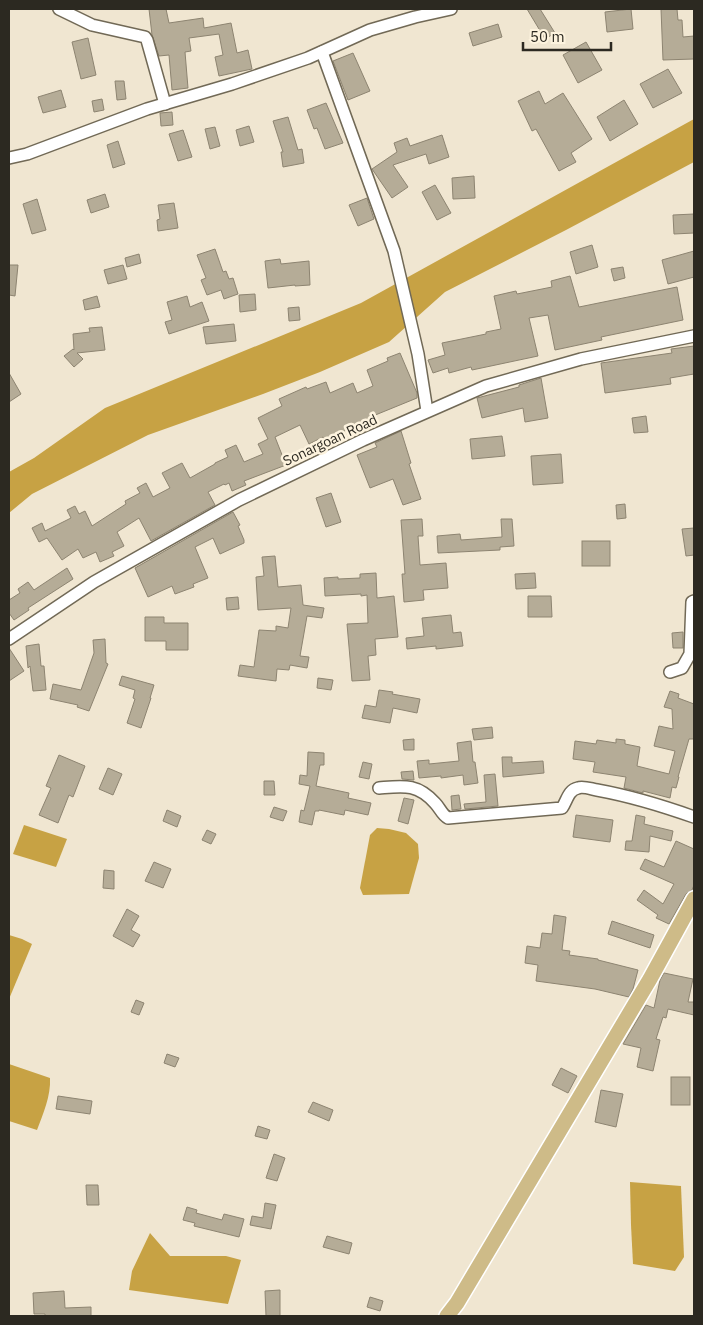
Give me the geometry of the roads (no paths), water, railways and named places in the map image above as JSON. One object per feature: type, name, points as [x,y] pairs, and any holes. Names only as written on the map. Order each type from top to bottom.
[{"type":"main road","points":[[447,1316],[457,1303],[650,978],[694,900]]},
{"type":"street","points":[[58,9],[92,24],[145,37],[165,104]]},
{"type":"street","points":[[9,158],[27,154],[148,109],[308,58],[370,30],[451,9]]},
{"type":"street","points":[[322,52],[394,251],[418,354],[427,411]]},
{"type":"street","name":"Sonargoan Road","points":[[9,639],[94,582],[239,500],[362,440],[427,411],[486,386],[581,359],[694,336]]},
{"type":"street","points":[[670,672],[682,668],[690,654],[692,602],[694,601]]},
{"type":"street","points":[[379,788],[411,787],[422,792],[448,818],[562,808],[568,796],[579,787],[609,792],[676,810],[694,817]]}]
